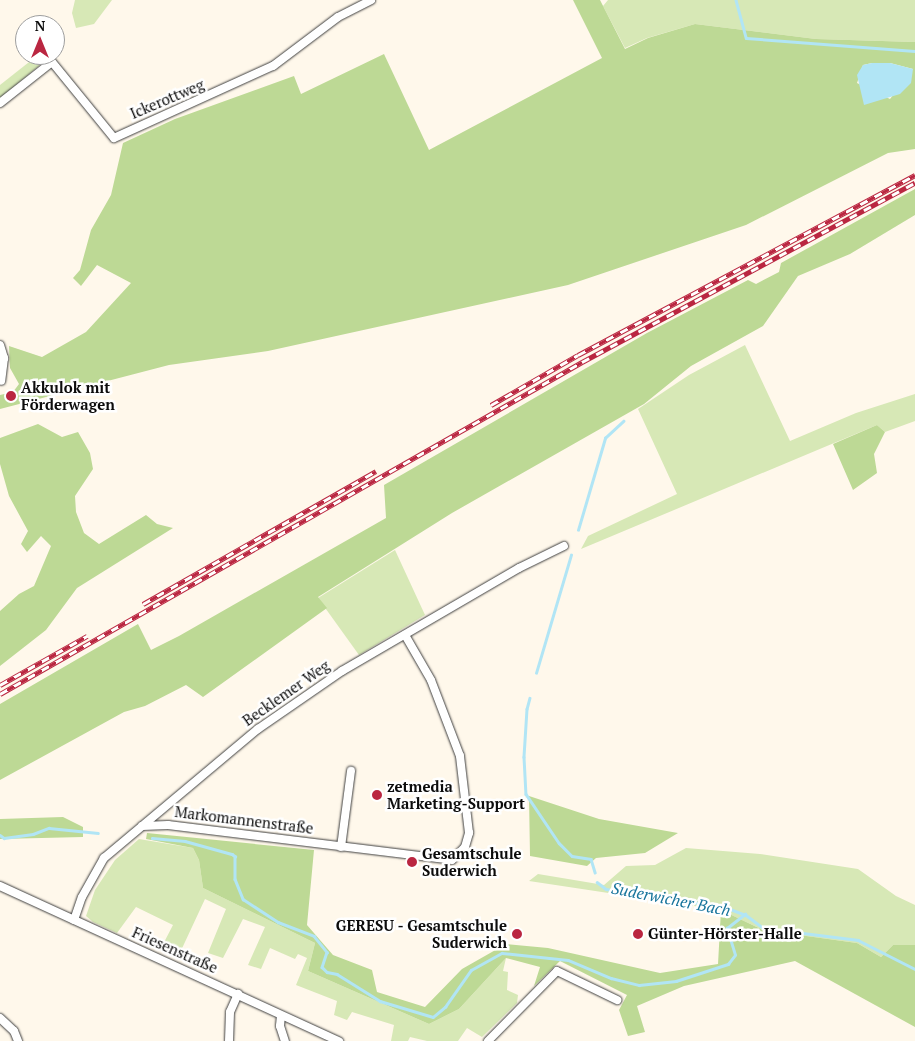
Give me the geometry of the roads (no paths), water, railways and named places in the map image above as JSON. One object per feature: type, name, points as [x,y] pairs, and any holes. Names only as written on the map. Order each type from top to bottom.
[{"type":"street","name":"Ickerottweg","points":[[0,103],[52,62],[114,138],[274,66],[338,17],[371,0]]},
{"type":"street","points":[[0,345],[4,358],[1,381]]},
{"type":"street","name":"Becklemer Weg","points":[[74,920],[82,897],[104,858],[279,713],[405,634],[519,568],[564,546]]},
{"type":"street","name":"Markomannenstraße","points":[[142,826],[168,824],[452,860],[465,847],[469,833],[460,756],[431,680],[405,634]]},
{"type":"street","points":[[342,847],[351,771]]},
{"type":"street","name":"Friesenstraße","points":[[0,886],[339,1041]]},
{"type":"street","points":[[488,1041],[557,971],[618,1000]]},
{"type":"street","points":[[229,1041],[230,1012],[238,994]]},
{"type":"street","points":[[281,1016],[280,1026],[285,1041]]},
{"type":"street","points":[[0,1018],[14,1031],[18,1041]]},
{"type":"water","points":[[890,63],[913,69],[911,83],[900,94],[864,105],[857,75],[863,65]]},
{"type":"waterway","points":[[736,0],[746,38],[915,51]]},
{"type":"waterway","name":"Suderwicher Bach","points":[[578,530],[605,438],[623,421]]},
{"type":"waterway","name":"Suderwicher Bach","points":[[536,673],[571,555]]},
{"type":"waterway","name":"Suderwicher Bach","points":[[530,698],[527,709],[524,757],[526,794],[559,843],[572,856],[591,859],[595,872]]},
{"type":"waterway","name":"Suderwicher Bach","points":[[0,835],[4,838],[33,834],[49,828],[98,833]]},
{"type":"waterway","name":"Suderwicher Bach","points":[[152,838],[185,841],[232,854],[235,856],[235,879],[243,899],[278,922],[314,936],[327,952],[322,967],[327,972],[337,974],[380,1001],[433,1017],[445,1007],[471,970],[502,953],[568,960],[611,978],[639,985],[676,981],[728,964],[735,955],[727,928],[745,914]]},
{"type":"waterway","name":"Suderwicher Bach","points":[[597,882],[606,889],[725,907],[746,915],[763,928],[858,940],[915,969]]},
{"type":"railway","points":[[491,405],[578,355],[915,175]]},
{"type":"railway","points":[[0,694],[582,362],[915,183]]},
{"type":"railway","points":[[143,604],[376,471]]},
{"type":"railway","points":[[0,685],[87,636]]},
{"type":"place","name":"Akkulok mit Förderwagen","points":[[11,396]]},
{"type":"place","name":"zetmedia Marketing-Support","points":[[377,795]]},
{"type":"place","name":"Gesamtschule Suderwich","points":[[412,862]]},
{"type":"place","name":"GERESU - Gesamtschule Suderwich","points":[[517,934]]},
{"type":"place","name":"Günter-Hörster-Halle","points":[[638,934]]}]
